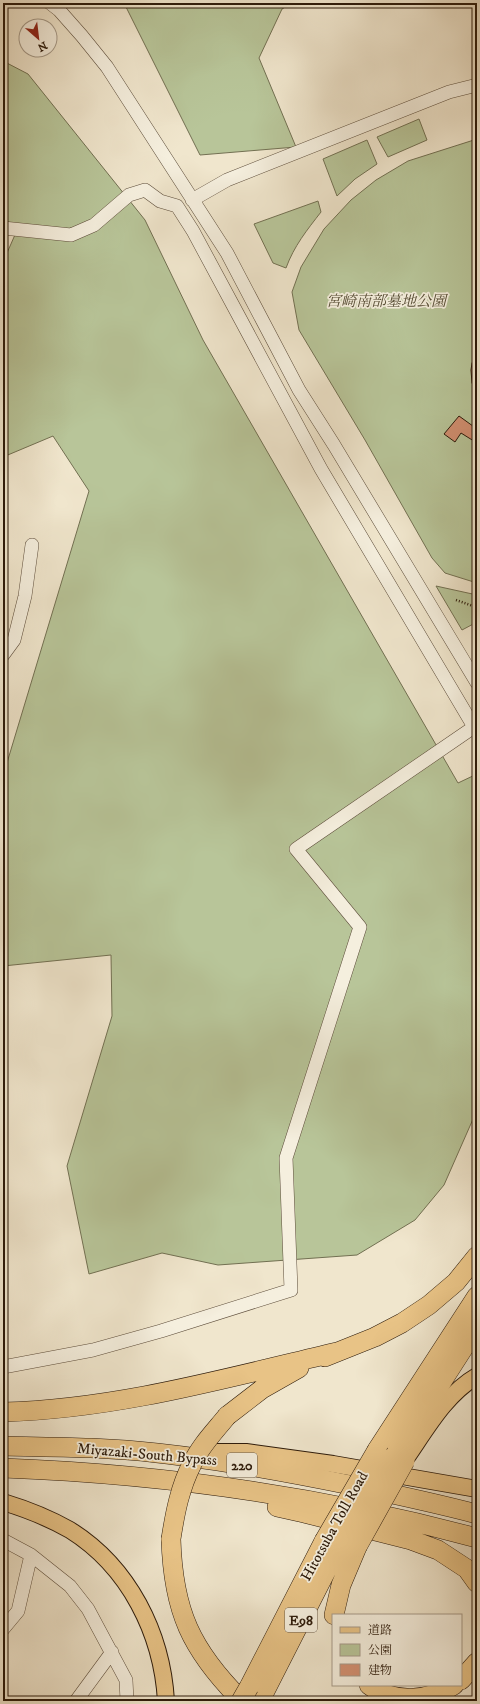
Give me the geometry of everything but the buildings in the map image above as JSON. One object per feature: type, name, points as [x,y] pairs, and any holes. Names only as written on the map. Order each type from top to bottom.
[{"type":"highway","points":[[251,1697],[214,1671],[192,1636],[182,1615],[173,1576],[172,1539],[175,1514],[192,1463],[210,1436],[227,1416],[243,1402],[283,1376],[375,1337],[402,1323],[429,1305],[456,1282],[477,1256]]},
{"type":"highway","points":[[444,1361],[477,1296]]},
{"type":"highway","points":[[444,1361],[477,1328]]},
{"type":"highway","points":[[393,1453],[453,1374],[477,1328]]},
{"type":"highway","points":[[3,1412],[72,1408],[132,1398],[238,1376],[337,1352]]},
{"type":"highway","name":"E98","points":[[342,1545],[444,1361]]},
{"type":"highway","name":"Miyazaki-South Bypass","points":[[3,1446],[66,1447],[156,1453],[299,1474],[396,1494],[477,1514]]},
{"type":"highway","name":"Miyazaki-South Bypass","points":[[3,1468],[61,1470],[141,1476],[214,1485],[318,1501],[398,1518],[477,1538]]},
{"type":"highway","points":[[141,1476],[199,1493],[304,1513],[411,1540],[438,1550],[451,1558],[467,1569],[477,1583]]},
{"type":"highway","points":[[334,1614],[341,1585],[342,1545]]},
{"type":"highway","name":"Hitotsuba Toll Road","points":[[251,1697],[342,1545]]},
{"type":"highway","points":[[462,1679],[477,1662]]},
{"type":"highway","points":[[371,1686],[391,1696],[415,1699],[437,1694],[452,1686]]},
{"type":"main road","points":[[393,1453],[455,1393],[477,1376]]},
{"type":"main road","points":[[156,1453],[246,1452],[333,1464],[477,1489]]},
{"type":"main road","points":[[3,1502],[29,1510],[70,1530],[93,1547],[129,1588],[142,1608],[154,1635],[165,1681],[166,1701]]},
{"type":"main road","points":[[251,1697],[283,1667],[342,1545]]},
{"type":"street","points":[[50,3],[59,10],[107,67],[227,254],[299,390],[334,444],[477,683]]},
{"type":"street","points":[[192,200],[227,180],[449,92],[477,84]]},
{"type":"street","points":[[3,228],[70,235],[94,225],[129,195],[145,190],[160,201],[177,206],[193,231],[321,470],[474,727],[296,850],[360,927],[286,1158],[291,1290],[161,1332],[93,1350],[3,1367]]},
{"type":"street","points":[[3,655],[14,640],[25,596],[32,545]]},
{"type":"street","points":[[3,1540],[31,1555],[70,1586],[88,1609],[126,1680],[128,1701]]},
{"type":"street","points":[[3,1629],[18,1611],[31,1555]]},
{"type":"street","points":[[76,1701],[112,1652]]},
{"type":"path","points":[[456,600],[477,606]]},
{"type":"green space","points":[[124,3],[292,3],[282,9],[259,58],[296,147],[200,155]]},
{"type":"green space","points":[[3,61],[28,74],[145,220],[203,340],[458,783],[477,774],[477,1110],[444,1185],[415,1220],[357,1255],[218,1265],[162,1253],[89,1274],[67,1166],[112,1016],[111,955],[3,966],[3,776],[89,491],[53,436],[3,457],[3,262],[18,228],[3,219]]},
{"type":"green space","points":[[419,119],[427,140],[388,157],[377,137]]},
{"type":"green space","name":"宮崎南部墓地公園","points":[[477,139],[477,583],[445,573],[432,558],[365,440],[299,330],[292,292],[301,267],[324,229],[351,200],[376,180],[408,161]]},
{"type":"green space","points":[[367,140],[377,164],[355,179],[337,196],[323,159]]},
{"type":"green space","points":[[318,201],[321,212],[297,245],[286,268],[273,263],[254,224]]},
{"type":"green space","points":[[436,586],[477,595],[477,622],[462,630]]}]
